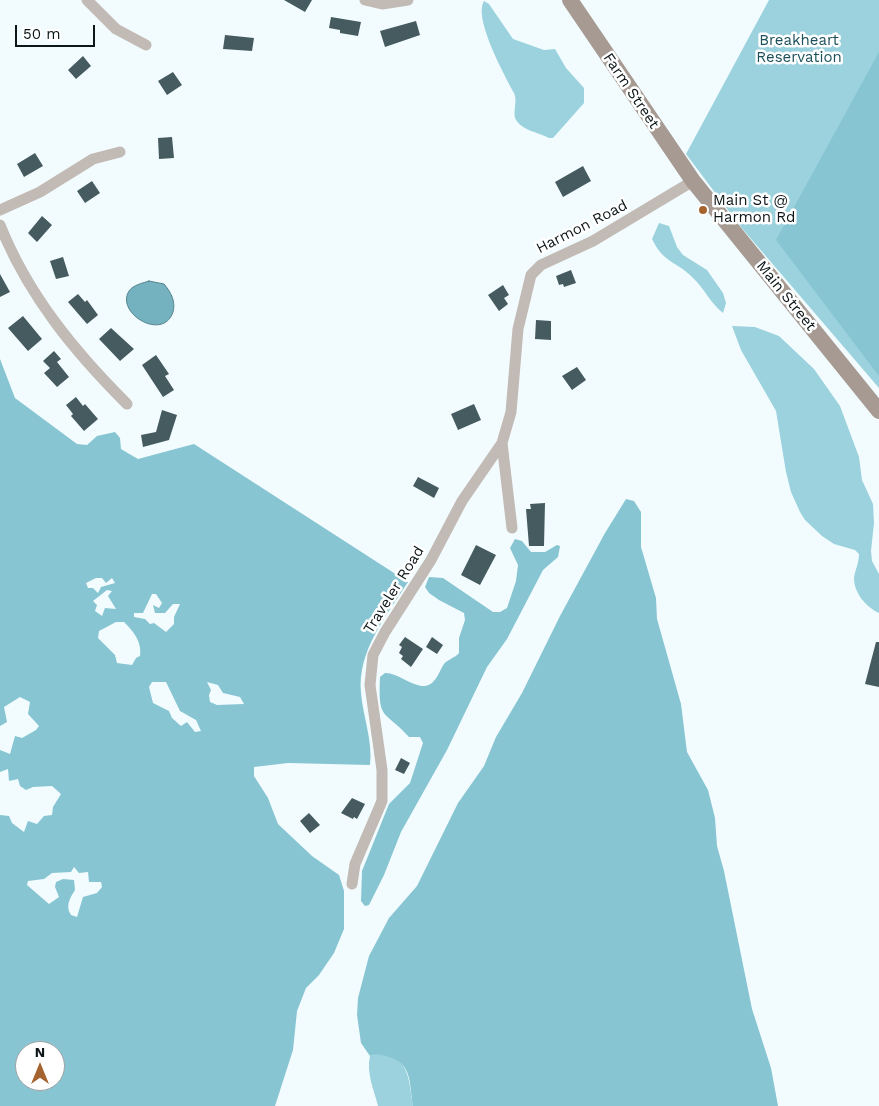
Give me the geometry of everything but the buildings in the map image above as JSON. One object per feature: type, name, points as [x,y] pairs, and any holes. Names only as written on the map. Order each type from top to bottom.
[{"type":"main road","name":"Farm Street","points":[[570,0],[693,181]]},
{"type":"main road","name":"Main Street","points":[[693,181],[879,411]]},
{"type":"street","points":[[87,0],[116,29],[146,45]]},
{"type":"street","points":[[365,0],[389,4],[408,0]]},
{"type":"street","points":[[0,210],[40,192],[92,158],[120,152]]},
{"type":"street","name":"Harmon Road","points":[[502,443],[511,412],[518,329],[526,292],[533,272],[541,265],[593,240],[636,216],[693,181]]},
{"type":"street","points":[[0,225],[16,261],[48,314],[94,371],[127,404]]},
{"type":"street","points":[[502,443],[512,528]]},
{"type":"street","name":"Traveler Road","points":[[352,884],[355,864],[382,801],[382,770],[370,686],[373,655],[384,632],[431,560],[462,501],[502,443]]},
{"type":"green space","name":"Breakheart Reservation","points":[[769,0],[879,0],[879,388],[740,226],[686,154]]},
{"type":"green space","points":[[484,1],[489,4],[513,39],[544,50],[555,49],[566,68],[584,88],[584,103],[553,138],[527,129],[516,120],[514,93],[486,33],[482,9]]},
{"type":"green space","points":[[659,223],[669,226],[677,247],[683,255],[707,270],[723,293],[726,303],[723,313],[687,272],[661,253],[652,239]]},
{"type":"green space","points":[[732,326],[755,327],[779,336],[814,369],[840,406],[859,457],[862,480],[873,504],[874,523],[871,551],[872,561],[879,574],[879,613],[865,603],[856,589],[854,578],[859,554],[855,550],[834,544],[822,536],[805,520],[800,512],[791,492],[786,472],[776,411],[741,350]]},
{"type":"green space","points":[[375,1054],[387,1055],[402,1063],[406,1070],[413,1106],[378,1106],[369,1069],[370,1056]]},
{"type":"shaded area","points":[[879,52],[879,376],[776,240]]},
{"type":"shaded area","points":[[149,281],[164,284],[171,294],[173,301],[173,312],[168,321],[160,324],[142,321],[134,315],[126,299],[133,287]]},
{"type":"shaded area","points":[[0,359],[15,398],[77,444],[87,445],[97,436],[115,432],[120,438],[121,449],[138,459],[194,444],[408,582],[375,634],[364,663],[361,693],[369,738],[370,765],[288,763],[254,767],[254,776],[268,798],[278,824],[312,856],[339,875],[344,891],[344,929],[334,953],[319,975],[306,988],[297,1011],[293,1050],[275,1106],[0,1106],[0,815],[9,816],[12,823],[24,832],[28,821],[37,824],[44,816],[52,815],[53,807],[61,794],[52,786],[33,787],[26,790],[20,786],[18,779],[9,781],[8,769],[0,772],[0,750],[10,754],[15,736],[22,738],[36,730],[39,726],[28,714],[30,702],[20,697],[4,707],[7,722],[0,726]],"holes":[[[96,578],[102,578],[106,583],[112,578],[115,583],[101,587],[98,593],[93,588],[88,588],[86,583]],[[107,590],[112,591],[108,596],[116,609],[105,608],[102,616],[95,611],[97,605],[93,601]],[[152,594],[156,594],[162,603],[159,608],[153,605],[155,613],[165,613],[173,604],[180,604],[174,617],[174,624],[166,632],[154,623],[150,624],[145,619],[134,617],[134,613],[143,613]],[[116,622],[124,622],[140,646],[140,656],[136,658],[132,665],[117,663],[115,655],[98,638],[99,631]],[[152,682],[166,682],[180,711],[196,720],[201,731],[195,732],[187,722],[181,726],[172,718],[169,711],[153,703],[149,687]],[[207,682],[218,685],[223,693],[240,697],[244,704],[217,705],[210,702],[209,695],[211,690]],[[74,867],[79,873],[88,872],[89,882],[101,882],[102,887],[97,893],[83,897],[77,917],[71,915],[68,908],[75,890],[74,880],[63,879],[56,882],[55,887],[59,897],[49,904],[27,885],[28,881],[44,879],[52,873],[71,872]]]},
{"type":"shaded area","points":[[626,499],[634,501],[641,512],[641,547],[656,598],[657,619],[681,704],[687,752],[708,790],[715,818],[717,846],[724,871],[752,1009],[771,1068],[778,1106],[413,1106],[410,1083],[406,1070],[402,1065],[397,1060],[377,1054],[370,1056],[361,1043],[357,1015],[358,998],[369,956],[389,918],[417,886],[458,803],[484,766],[496,737],[522,693],[560,616],[605,533]]},
{"type":"shaded area","points":[[515,539],[522,541],[531,552],[545,552],[557,545],[560,546],[558,557],[543,570],[507,639],[487,667],[447,750],[401,832],[384,875],[369,905],[365,906],[361,901],[362,871],[389,804],[410,783],[423,743],[420,737],[409,737],[384,713],[380,701],[380,677],[385,673],[391,674],[416,685],[428,685],[435,680],[446,662],[459,653],[459,638],[465,620],[464,613],[429,593],[425,587],[429,577],[443,578],[493,612],[500,612],[507,608],[516,581],[518,565],[510,548]]},
{"type":"place","name":"Main St @ Harmon Rd","points":[[703,210]]}]
